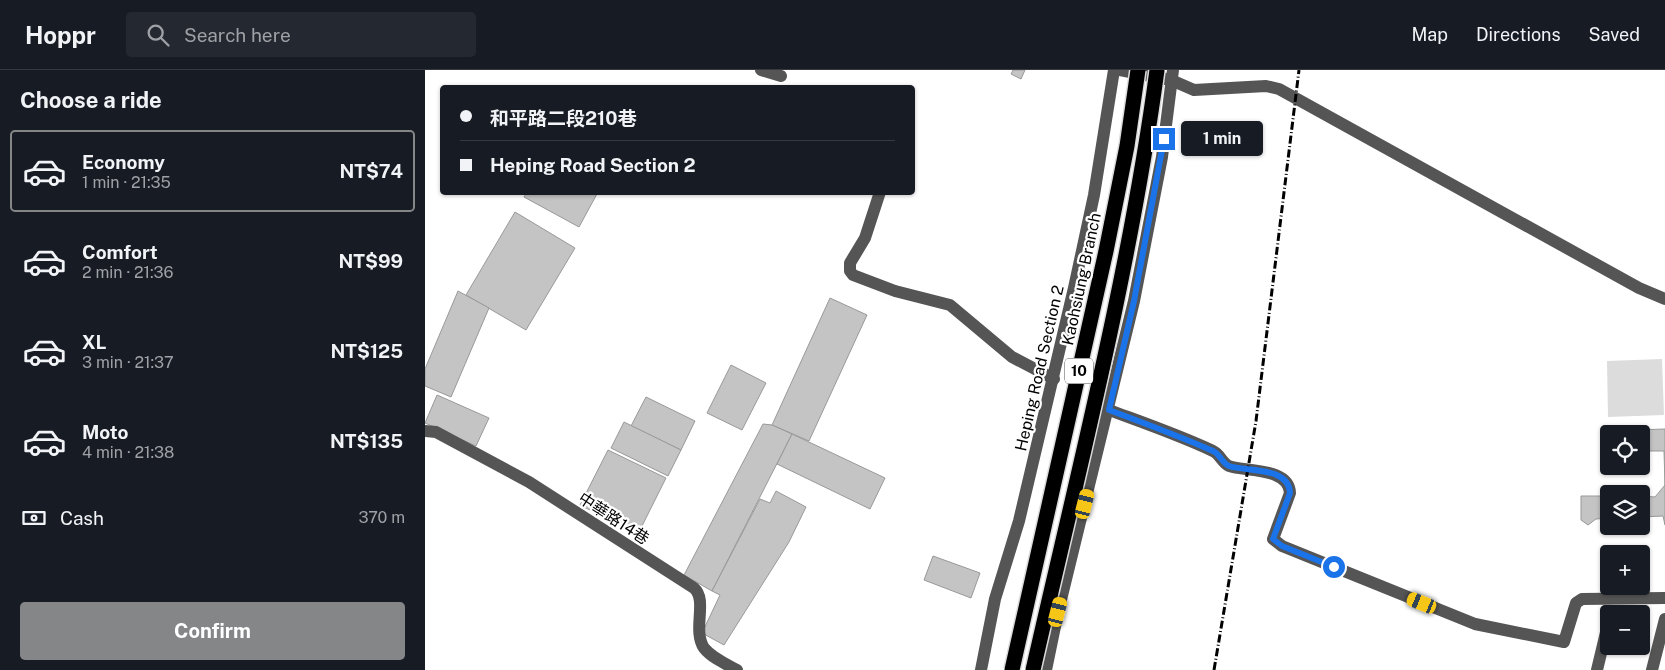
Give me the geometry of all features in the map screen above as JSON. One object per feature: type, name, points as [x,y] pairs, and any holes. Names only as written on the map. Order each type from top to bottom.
[{"type":"highway","name":"Kaohsiung Branch","points":[[1012,670],[1106,251],[1127,146],[1138,70]]},
{"type":"highway","name":"10","points":[[1033,670],[1100,379],[1148,134],[1157,70]]},
{"type":"street","points":[[761,70],[781,78]]},
{"type":"street","name":"Heping Road Section 2","points":[[981,670],[995,599],[1019,521],[1054,379],[1094,195],[1114,70]]},
{"type":"street","points":[[1120,70],[1172,75],[1194,90],[1259,86],[1279,89],[1639,288],[1665,299]]},
{"type":"street","points":[[1046,670],[1058,612],[1109,410],[1134,301],[1162,157],[1172,75]]},
{"type":"street","points":[[879,195],[865,238],[850,263],[850,271],[853,276],[895,291],[950,305],[1012,357],[1054,379]]},
{"type":"street","points":[[1109,410],[1212,450],[1229,466],[1258,470],[1281,477],[1288,485],[1290,493],[1273,539],[1282,546],[1475,624],[1564,642],[1567,638],[1576,603],[1582,599],[1665,598]]},
{"type":"street","name":"中華路14巷","points":[[425,432],[435,432],[529,482],[694,588],[700,596],[698,634],[703,646],[712,656],[737,670]]},
{"type":"street","points":[[1612,605],[1614,598]]},
{"type":"street","points":[[1652,670],[1665,619]]},
{"type":"street","points":[[1597,670],[1601,655]]},
{"type":"shaded area","points":[[1662,359],[1664,415],[1608,417],[1607,361]]},
{"type":"building","points":[[1013,70],[1025,70],[1021,79],[1011,74]]},
{"type":"building","points":[[525,195],[596,195],[579,227],[524,197]]},
{"type":"building","points":[[515,212],[575,248],[526,330],[466,295]]},
{"type":"building","points":[[458,291],[489,308],[451,397],[425,386],[425,369]]},
{"type":"building","points":[[830,298],[867,315],[809,441],[772,425]]},
{"type":"building","points":[[731,365],[766,383],[742,430],[707,413]]},
{"type":"building","points":[[437,395],[489,418],[476,446],[425,423]]},
{"type":"building","points":[[646,397],[695,421],[681,450],[631,426]]},
{"type":"building","points":[[624,422],[681,450],[668,476],[611,448]]},
{"type":"building","points":[[763,424],[772,425],[792,434],[712,591],[684,575]]},
{"type":"building","points":[[1650,429],[1665,429],[1665,485],[1664,451],[1650,451]]},
{"type":"building","points":[[792,434],[885,478],[870,509],[777,464]]},
{"type":"building","points":[[608,450],[666,478],[638,534],[580,505]]},
{"type":"building","points":[[1665,485],[1665,525],[1663,516],[1650,517],[1650,497],[1655,497]]},
{"type":"building","points":[[776,491],[806,507],[789,542],[724,645],[702,633],[720,595],[712,591],[760,499],[770,503]]},
{"type":"building","points":[[1581,496],[1600,496],[1600,519],[1596,519],[1588,525],[1581,520]]},
{"type":"building","points":[[933,556],[980,573],[971,598],[924,580]]},
{"type":"railway","points":[[1214,670],[1256,421],[1299,70]]},
{"type":"route","points":[[1164,139],[1134,301],[1109,410],[1212,450],[1229,466],[1258,470],[1281,477],[1288,485],[1290,493],[1273,539],[1282,546],[1334,567]]}]
